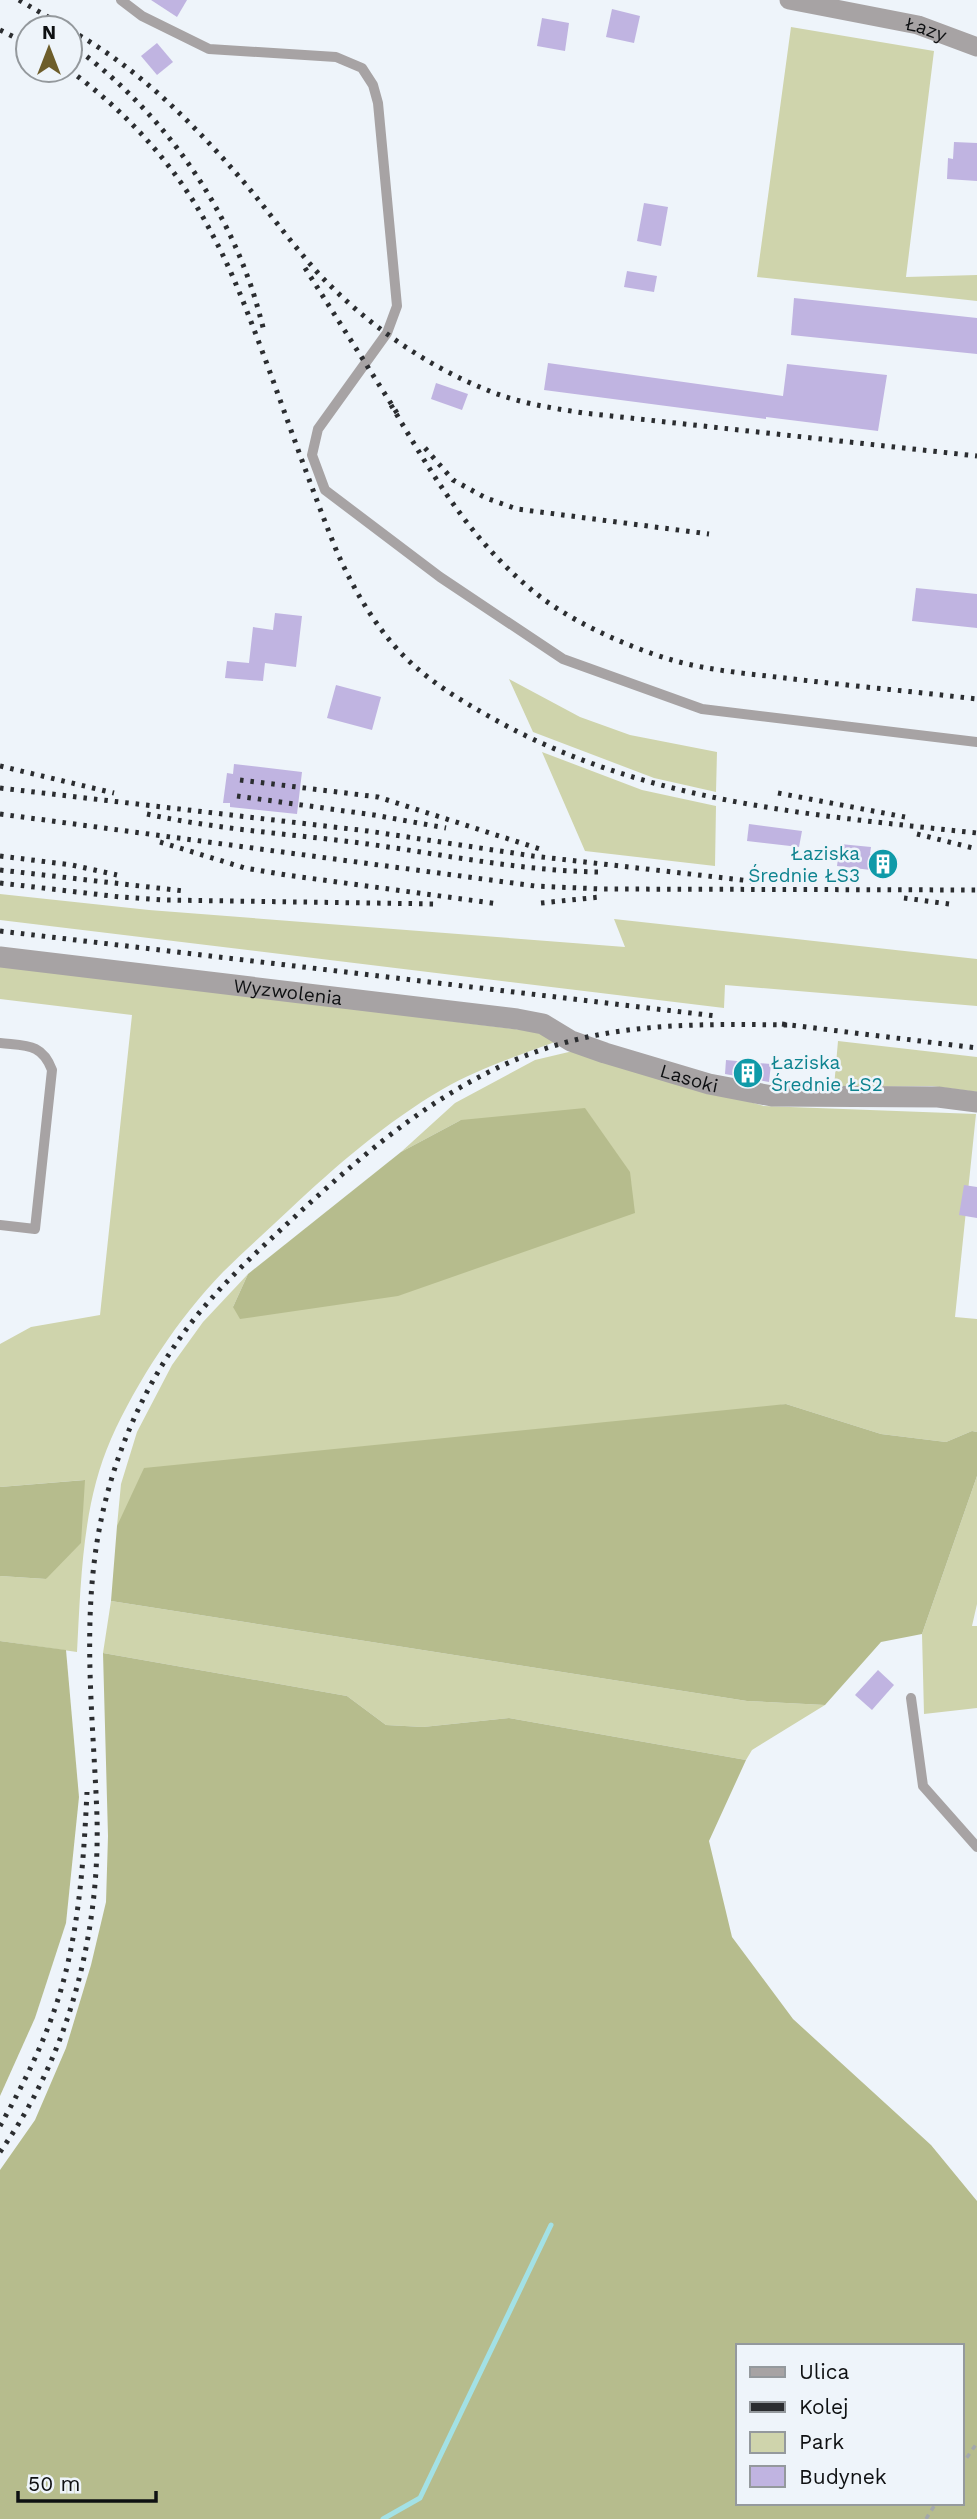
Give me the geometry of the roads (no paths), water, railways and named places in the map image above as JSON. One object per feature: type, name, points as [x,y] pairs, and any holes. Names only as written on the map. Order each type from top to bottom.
[{"type":"street","name":"Łazy","points":[[789,0],[918,25],[977,47]]},
{"type":"street","name":"Wyzwolenia","points":[[0,957],[517,1018],[543,1024],[571,1041]]},
{"type":"street","name":"Lasoki","points":[[571,1041],[709,1084],[772,1096],[938,1097],[977,1102]]},
{"type":"lane","points":[[121,0],[142,16],[209,49],[336,57],[362,68],[373,85],[378,103],[397,306],[387,333],[318,429],[312,456],[325,490],[440,577],[563,659],[702,709],[977,742]]},
{"type":"lane","points":[[0,1042],[34,1046],[47,1056],[52,1070],[35,1229],[0,1225]]},
{"type":"lane","points":[[911,1698],[923,1786],[977,1847]]},
{"type":"waterway","points":[[383,2519],[420,2498],[551,2225]]},
{"type":"railway","points":[[19,0],[43,14]]},
{"type":"railway","points":[[0,30],[14,37]]},
{"type":"railway","points":[[84,38],[120,62],[166,100],[208,142],[336,291],[396,340],[464,380],[511,398],[584,413],[977,456]]},
{"type":"railway","points":[[84,55],[127,91],[176,146],[197,177],[233,241],[250,282],[264,331]]},
{"type":"railway","points":[[84,81],[131,123],[167,164],[198,208],[241,297],[343,565],[380,628],[419,670],[479,711],[549,746],[607,769],[667,787],[790,811],[977,833]]},
{"type":"railway","points":[[305,268],[397,413]]},
{"type":"railway","points":[[391,405],[452,502],[486,546],[542,598],[596,630],[654,654],[701,667],[977,699]]},
{"type":"railway","points":[[425,448],[453,480],[486,498],[517,509],[709,534]]},
{"type":"railway","points":[[0,766],[114,793]]},
{"type":"railway","points":[[240,780],[378,797],[543,850]]},
{"type":"railway","points":[[0,788],[368,831],[533,856],[751,881]]},
{"type":"railway","points":[[778,793],[905,817]]},
{"type":"railway","points":[[237,796],[446,828]]},
{"type":"railway","points":[[0,814],[535,886],[601,889],[977,890]]},
{"type":"railway","points":[[147,814],[202,824],[368,844],[513,866],[601,872]]},
{"type":"railway","points":[[917,834],[977,849]]},
{"type":"railway","points":[[160,842],[245,868],[499,904]]},
{"type":"railway","points":[[0,856],[72,865],[117,875]]},
{"type":"railway","points":[[0,870],[184,891]]},
{"type":"railway","points":[[0,883],[163,900],[438,904]]},
{"type":"railway","points":[[541,903],[600,897]]},
{"type":"railway","points":[[904,898],[949,904]]},
{"type":"railway","points":[[0,931],[716,1016]]},
{"type":"railway","points":[[782,1024],[977,1048]]},
{"type":"railway","points":[[0,2152],[45,2075],[76,1992],[86,1949],[97,1861],[90,1627],[98,1534],[113,1475],[135,1417],[163,1363],[180,1338],[231,1278],[347,1170],[408,1121],[475,1079],[547,1048],[607,1033],[667,1026],[790,1025]]},
{"type":"railway","points":[[0,2126],[36,2055],[64,1979],[78,1909],[87,1792]]},
{"type":"place","name":"Łaziska Średnie ŁS3","points":[[883,864]]},
{"type":"place","name":"Łaziska Średnie ŁS2","points":[[748,1073]]}]
